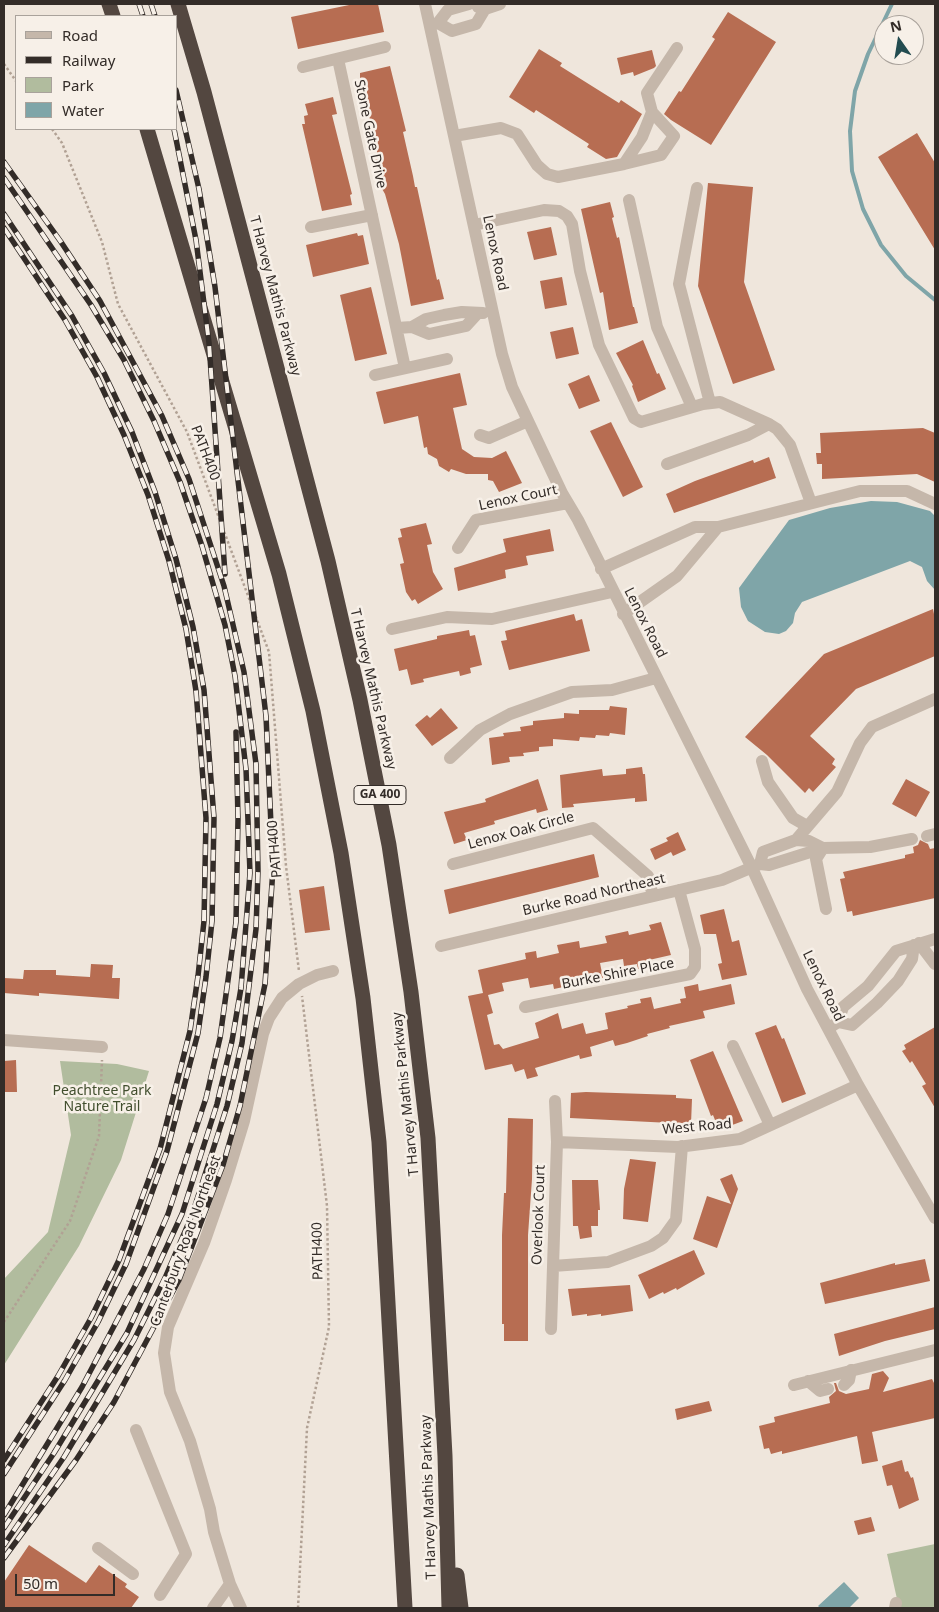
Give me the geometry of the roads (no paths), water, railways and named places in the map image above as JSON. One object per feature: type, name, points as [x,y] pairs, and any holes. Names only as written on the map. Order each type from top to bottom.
[{"type":"highway","name":"T Harvey Mathis Parkway","points":[[178,4],[204,92],[328,561],[362,709],[387,836],[411,992],[428,1138],[445,1456],[449,1608]]},
{"type":"highway","name":"T Harvey Mathis Parkway","points":[[147,130],[279,574],[313,711],[341,853],[363,998],[379,1142],[405,1608]]},
{"type":"highway","points":[[445,1456],[461,1608]]},
{"type":"street","name":"Lenox Road","points":[[425,4],[434,24],[454,136],[492,310],[512,386],[612,592],[756,866],[833,1025],[858,1086],[935,1218]]},
{"type":"street","points":[[486,9],[476,24],[452,31],[434,24],[448,10],[469,4],[486,9],[500,4]]},
{"type":"street","points":[[303,67],[385,47]]},
{"type":"street","points":[[454,136],[501,128],[517,134],[537,165],[547,174],[558,176],[661,155],[674,136],[652,112],[647,93],[677,48]]},
{"type":"street","name":"Stone Gate Drive","points":[[338,58],[405,368]]},
{"type":"street","points":[[624,164],[642,138],[652,112]]},
{"type":"street","points":[[697,188],[680,284],[710,403]]},
{"type":"street","points":[[630,200],[657,327],[692,407]]},
{"type":"street","points":[[474,224],[544,210],[559,211],[567,216],[572,224],[580,271],[599,344],[634,418],[641,422],[692,407],[720,402],[770,424],[777,429],[790,445],[811,503]]},
{"type":"street","points":[[311,227],[372,215]]},
{"type":"street","points":[[412,328],[426,319],[462,312],[477,314],[492,310]]},
{"type":"street","points":[[397,328],[412,328],[428,334],[466,326],[477,314]]},
{"type":"street","points":[[444,315],[447,330]]},
{"type":"street","points":[[375,375],[447,359]]},
{"type":"street","points":[[480,435],[489,438],[528,421]]},
{"type":"street","points":[[667,464],[748,435],[770,424]]},
{"type":"street","points":[[601,569],[695,527],[718,527],[860,491],[907,491],[935,504]]},
{"type":"street","name":"Lenox Court","points":[[458,548],[476,520],[568,503]]},
{"type":"street","points":[[624,614],[677,576],[678,570],[686,558],[695,554],[718,527]]},
{"type":"street","points":[[683,533],[695,554]]},
{"type":"street","points":[[392,629],[447,617],[492,619],[612,592]]},
{"type":"street","points":[[450,758],[480,730],[510,714],[572,692],[612,690],[656,678]]},
{"type":"street","points":[[796,840],[837,792],[860,743],[872,727],[935,699]]},
{"type":"street","points":[[762,761],[768,782],[793,818],[807,826]]},
{"type":"street","name":"Lenox Oak Circle","points":[[453,864],[593,828],[648,876],[653,896]]},
{"type":"street","points":[[756,866],[763,852],[796,840],[809,841],[823,848],[870,847],[912,839]]},
{"type":"street","points":[[783,845],[788,857]]},
{"type":"street","points":[[823,848],[816,859],[826,909]]},
{"type":"street","name":"Burke Road Northeast","points":[[441,946],[722,880],[756,866],[769,865],[788,857],[823,848]]},
{"type":"street","name":"Burke Shire Place","points":[[525,1007],[690,974],[695,967],[695,949],[679,890]]},
{"type":"street","points":[[916,944],[912,959],[898,981],[880,1000],[852,1025],[833,1025],[843,1006],[868,986],[896,951],[916,944],[935,939]]},
{"type":"street","points":[[916,944],[935,964]]},
{"type":"street","name":"Canterbury Road Northeast","points":[[241,1608],[230,1584],[214,1532],[210,1509],[190,1440],[166,1378],[164,1353],[168,1328],[204,1243],[226,1180],[244,1121],[263,1034],[269,1018],[282,998],[300,983],[317,975],[334,971]]},
{"type":"street","points":[[868,986],[880,1000]]},
{"type":"street","points":[[4,1040],[102,1047]]},
{"type":"street","points":[[733,1046],[770,1125]]},
{"type":"street","name":"West Road","points":[[556,1142],[682,1146],[740,1139],[858,1086]]},
{"type":"street","name":"Overlook Court","points":[[552,1329],[556,1142],[555,1101]]},
{"type":"street","points":[[553,1266],[608,1262],[651,1246],[663,1238],[676,1220],[682,1146]]},
{"type":"street","points":[[794,1385],[935,1350]]},
{"type":"street","points":[[844,1385],[849,1380],[851,1370]]},
{"type":"street","points":[[808,1381],[820,1391],[828,1389]]},
{"type":"street","points":[[136,1430],[186,1554],[160,1594]]},
{"type":"street","points":[[98,1548],[133,1574]]},
{"type":"street","points":[[213,1608],[230,1584]]},
{"type":"water","points":[[871,501],[897,502],[930,511],[935,516],[935,590],[927,581],[922,567],[910,561],[802,602],[795,613],[793,623],[786,631],[779,634],[765,632],[748,621],[741,607],[739,588],[789,520],[830,508]]},
{"type":"water","points":[[844,1582],[859,1598],[849,1608],[820,1608],[818,1606]]},
{"type":"waterway","points":[[892,4],[868,54],[855,91],[850,131],[852,171],[863,209],[881,245],[906,276],[935,300]]},
{"type":"railway","points":[[139,4],[143,15]]},
{"type":"railway","points":[[151,4],[155,15]]},
{"type":"railway","points":[[4,1558],[76,1460],[114,1402],[179,1280],[223,1165],[240,1106],[265,984],[273,869],[266,716],[215,287],[199,189],[178,99]]},
{"type":"railway","points":[[174,130],[196,240],[209,343],[225,574]]},
{"type":"railway","points":[[4,162],[100,301],[162,416],[189,479],[224,586],[244,672],[256,764],[258,871],[256,929],[242,1043],[227,1106],[192,1215],[165,1278],[134,1340],[64,1457],[4,1545]]},
{"type":"railway","points":[[4,178],[91,305],[124,360],[154,421],[180,482],[202,546],[225,625],[235,676],[246,769],[250,873],[241,988],[232,1041],[217,1104],[182,1214],[127,1333],[54,1453],[4,1528]]},
{"type":"railway","points":[[4,214],[72,316],[104,373],[132,432],[155,492],[176,559],[193,627],[204,690],[214,818],[212,921],[206,977],[198,1033],[167,1151],[126,1264],[98,1322],[65,1380],[4,1474]]},
{"type":"railway","points":[[4,228],[65,320],[97,377],[124,435],[148,495],[169,561],[186,629],[196,691],[206,818],[204,921],[198,976],[190,1031],[160,1149],[119,1260],[91,1318],[58,1376],[4,1460]]},
{"type":"railway","points":[[4,1515],[82,1387],[144,1269],[168,1214],[206,1098],[220,1038],[236,922],[238,819],[236,732]]},
{"type":"park label","name":"Peachtree Park Nature Trail","points":[[102,1100]]}]
